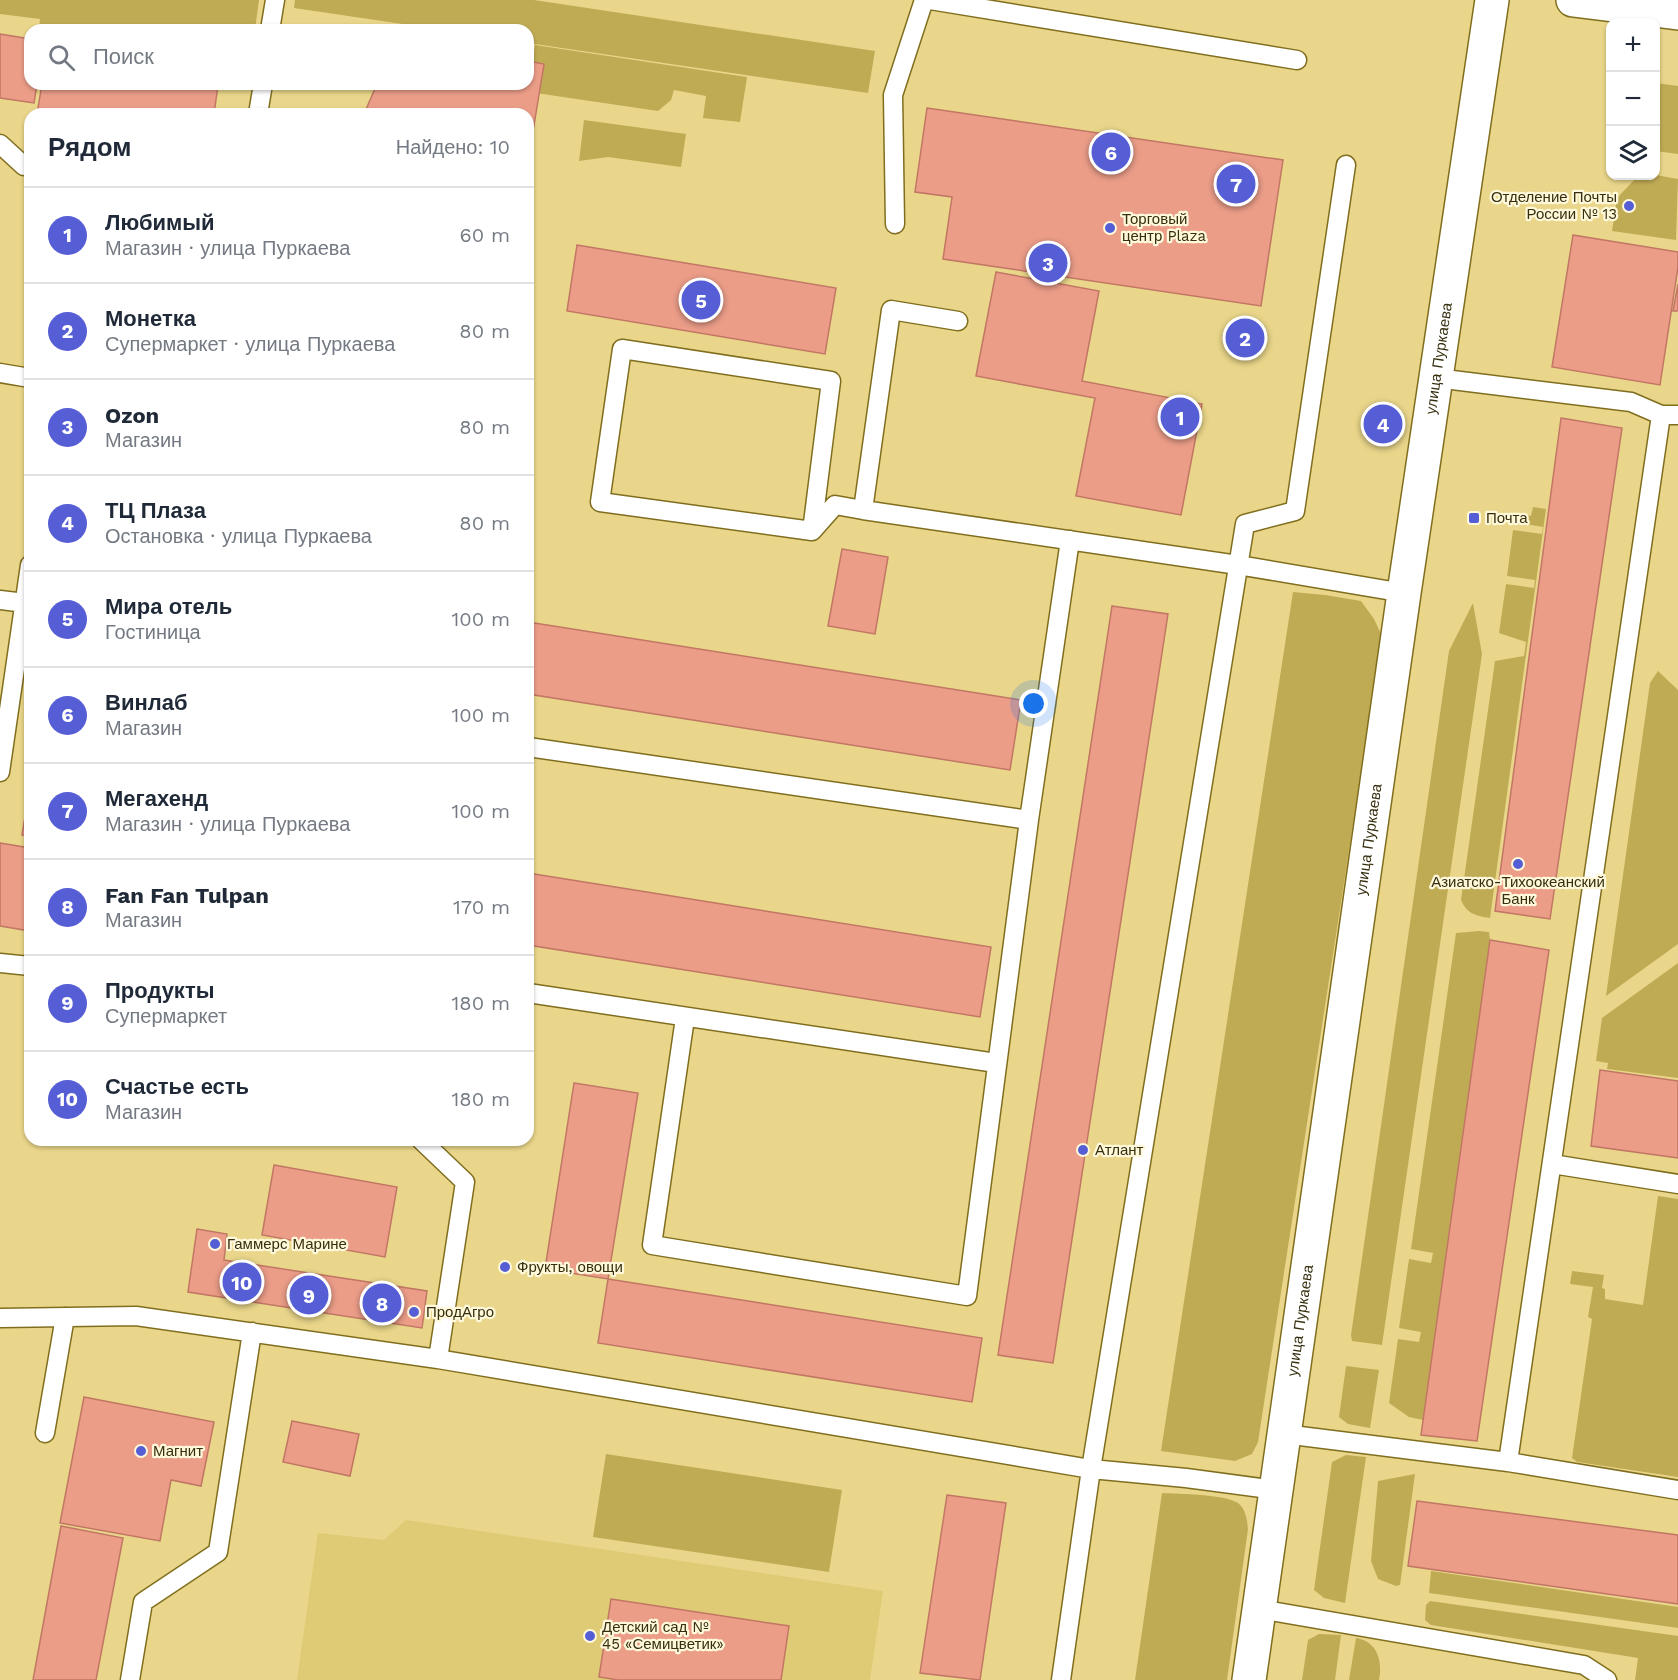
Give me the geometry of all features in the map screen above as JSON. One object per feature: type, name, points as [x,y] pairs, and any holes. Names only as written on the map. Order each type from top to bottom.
[{"type":"main road","name":"улица Пуркаева","points":[[1249,1680],[1404,593],[1492,0]]},
{"type":"main road","points":[[1573,0],[1678,13]]},
{"type":"lane","points":[[271,24],[275,0]]},
{"type":"lane","points":[[895,224],[893,95],[924,0]]},
{"type":"lane","points":[[930,0],[1297,60]]},
{"type":"lane","points":[[259,108],[262,90]]},
{"type":"lane","points":[[0,144],[24,166]]},
{"type":"lane","points":[[1061,1680],[1091,1469],[1245,524],[1294,511],[1346,165]]},
{"type":"lane","points":[[863,510],[891,310],[958,321]]},
{"type":"lane","points":[[622,349],[831,381],[812,531],[600,501],[622,349]]},
{"type":"lane","points":[[0,373],[24,377]]},
{"type":"lane","points":[[1436,378],[1631,402],[1669,415],[1552,1164],[1508,1462]]},
{"type":"lane","points":[[812,531],[835,505],[1238,565],[1404,593]]},
{"type":"lane","points":[[685,1018],[652,1245],[967,1296],[1029,820],[1070,540]]},
{"type":"lane","points":[[0,600],[24,603]]},
{"type":"lane","points":[[0,772],[24,616]]},
{"type":"lane","points":[[534,748],[1029,820]]},
{"type":"lane","points":[[0,963],[24,965]]},
{"type":"lane","points":[[534,994],[996,1063]]},
{"type":"lane","points":[[427,1146],[465,1182],[438,1359]]},
{"type":"lane","points":[[1552,1164],[1678,1184]]},
{"type":"lane","points":[[0,1318],[136,1316],[438,1359],[1091,1469],[1276,1490]]},
{"type":"lane","points":[[45,1433],[64,1317]]},
{"type":"lane","points":[[130,1680],[143,1602],[218,1552],[252,1332]]},
{"type":"lane","points":[[1284,1434],[1508,1462],[1678,1490]]},
{"type":"lane","points":[[1259,1609],[1584,1665],[1607,1680]]},
{"type":"shaded area","points":[[0,0],[259,0],[256,24],[40,24],[40,19],[0,14]]},
{"type":"shaded area","points":[[295,0],[534,0],[875,51],[868,93],[534,44],[534,24],[402,24],[294,8]]},
{"type":"shaded area","points":[[535,45],[747,77],[740,122],[703,118],[706,96],[674,90],[671,100],[658,111],[529,92],[534,90]]},
{"type":"shaded area","points":[[1660,84],[1678,86],[1678,154],[1660,152]]},
{"type":"shaded area","points":[[584,120],[686,134],[681,167],[608,157],[579,161]]},
{"type":"shaded area","points":[[1660,176],[1678,179],[1676,240],[1612,231],[1617,198],[1634,180],[1660,180]]},
{"type":"shaded area","points":[[1533,507],[1546,509],[1490,918],[1472,914],[1461,900],[1495,661],[1524,656],[1526,642],[1499,633],[1506,584],[1534,588],[1535,580],[1507,576],[1513,530],[1542,534],[1543,527],[1514,522],[1516,513],[1531,516]]},
{"type":"shaded area","points":[[1293,592],[1361,601],[1374,619],[1382,636],[1258,1442],[1252,1454],[1235,1461],[1161,1451]]},
{"type":"shaded area","points":[[1473,603],[1482,654],[1382,1345],[1352,1341],[1351,1335],[1449,651]]},
{"type":"shaded area","points":[[1658,671],[1678,690],[1678,944],[1606,996],[1650,683]]},
{"type":"shaded area","points":[[1489,932],[1490,940],[1423,1420],[1409,1417],[1389,1403],[1398,1339],[1419,1342],[1421,1332],[1399,1328],[1409,1259],[1431,1263],[1433,1253],[1411,1249],[1456,933]]},
{"type":"shaded area","points":[[1678,963],[1678,1078],[1607,1069],[1608,1063],[1596,1061],[1602,1018]]},
{"type":"shaded area","points":[[1658,1196],[1678,1199],[1678,1477],[1577,1462],[1572,1458],[1592,1319],[1588,1317],[1593,1287],[1570,1284],[1572,1271],[1604,1275],[1602,1288],[1605,1289],[1605,1299],[1643,1305]]},
{"type":"shaded area","points":[[1346,1366],[1379,1370],[1370,1428],[1348,1424],[1339,1417]]},
{"type":"shaded area","points":[[606,1454],[842,1490],[829,1572],[593,1537]]},
{"type":"shaded area","points":[[1346,1455],[1366,1457],[1345,1603],[1324,1598],[1314,1590],[1332,1462]]},
{"type":"shaded area","points":[[1415,1474],[1400,1585],[1396,1586],[1378,1579],[1371,1561],[1378,1481]]},
{"type":"shaded area","points":[[1162,1493],[1201,1495],[1231,1500],[1241,1505],[1246,1515],[1248,1529],[1227,1680],[1135,1680]]},
{"type":"shaded area","name":"Детский сад № 45 «Семицветик»","points":[[406,1520],[883,1591],[870,1680],[297,1680],[318,1533],[384,1540]]},
{"type":"shaded area","points":[[1431,1571],[1678,1607],[1678,1628],[1429,1593]]},
{"type":"shaded area","points":[[1430,1601],[1678,1636],[1678,1680],[1635,1680],[1638,1658],[1431,1625],[1425,1620],[1426,1605]]},
{"type":"shaded area","points":[[1319,1634],[1341,1635],[1335,1680],[1302,1680],[1308,1640]]},
{"type":"shaded area","points":[[1356,1638],[1369,1643],[1377,1653],[1380,1666],[1379,1680],[1349,1680]]},
{"type":"building","points":[[0,34],[24,38],[24,90],[36,90],[34,103],[0,98]]},
{"type":"building","points":[[534,62],[544,64],[534,125],[534,108],[367,108],[374,90],[534,90]]},
{"type":"building","points":[[41,90],[217,90],[215,108],[38,108]]},
{"type":"building","name":"Торговый центр Plaza","points":[[927,108],[1283,160],[1261,306],[943,259],[952,197],[915,192]]},
{"type":"building","points":[[1573,235],[1678,252],[1678,267],[1660,385],[1552,367]]},
{"type":"building","points":[[577,245],[836,288],[825,354],[567,311]]},
{"type":"building","points":[[996,272],[1099,291],[1082,381],[1202,404],[1181,515],[1076,496],[1095,398],[976,376]]},
{"type":"building","points":[[1678,284],[1678,311],[1673,311]]},
{"type":"building","points":[[1561,418],[1622,428],[1550,919],[1495,911]]},
{"type":"building","points":[[842,549],[888,557],[875,634],[828,626]]},
{"type":"building","points":[[1112,606],[1168,614],[1053,1363],[998,1355]]},
{"type":"building","points":[[534,623],[1021,700],[1010,770],[534,695]]},
{"type":"building","points":[[0,843],[24,847],[24,930],[0,926]]},
{"type":"building","points":[[534,874],[991,947],[980,1017],[534,946]]},
{"type":"building","points":[[1490,940],[1549,950],[1477,1441],[1421,1435]]},
{"type":"building","points":[[1600,1070],[1678,1081],[1678,1158],[1591,1146]]},
{"type":"building","points":[[574,1083],[638,1093],[608,1279],[545,1269]]},
{"type":"building","points":[[274,1165],[397,1187],[385,1257],[262,1235]]},
{"type":"building","points":[[197,1229],[227,1234],[224,1260],[427,1291],[422,1328],[188,1292]]},
{"type":"building","points":[[608,1279],[982,1338],[972,1402],[598,1343]]},
{"type":"building","name":"Магнит","points":[[84,1397],[214,1422],[201,1486],[171,1480],[160,1541],[60,1523]]},
{"type":"building","points":[[292,1421],[359,1434],[350,1476],[283,1462]]},
{"type":"building","points":[[947,1495],[1006,1503],[980,1680],[920,1673]]},
{"type":"building","points":[[1417,1501],[1678,1535],[1678,1604],[1408,1566]]},
{"type":"building","points":[[61,1526],[123,1538],[96,1680],[33,1680]]},
{"type":"building","points":[[611,1599],[789,1626],[781,1680],[618,1680],[599,1677]]},
{"type":"place","name":"Винлаб","points":[[1111,152]]},
{"type":"place","name":"Мегахенд","points":[[1236,184]]},
{"type":"place","name":"Отделение Почты России № 13","points":[[1629,206]]},
{"type":"place","name":"Торговый центр Plaza","points":[[1110,228]]},
{"type":"place","name":"Ozon","points":[[1048,263]]},
{"type":"place","name":"Мира отель","points":[[701,300]]},
{"type":"place","name":"Монетка","points":[[1245,338]]},
{"type":"place","name":"Любимый","points":[[1180,417]]},
{"type":"place","name":"ТЦ Плаза","points":[[1383,424]]},
{"type":"place","name":"Почта","points":[[1474,518]]},
{"type":"place","name":"Азиатско-Тихоокеанский Банк","points":[[1518,864]]},
{"type":"place","name":"Атлант","points":[[1083,1150]]},
{"type":"place","name":"Гаммерс Марине","points":[[215,1244]]},
{"type":"place","name":"Фрукты, овощи","points":[[505,1267]]},
{"type":"place","name":"Счастье есть","points":[[242,1282]]},
{"type":"place","name":"Продукты","points":[[309,1295]]},
{"type":"place","name":"Fan Fan Tulpan","points":[[382,1303]]},
{"type":"place","name":"ПродАгро","points":[[414,1312]]},
{"type":"place","name":"Магнит","points":[[141,1451]]},
{"type":"place","name":"Детский сад № 45 «Семицветик»","points":[[590,1636]]}]
